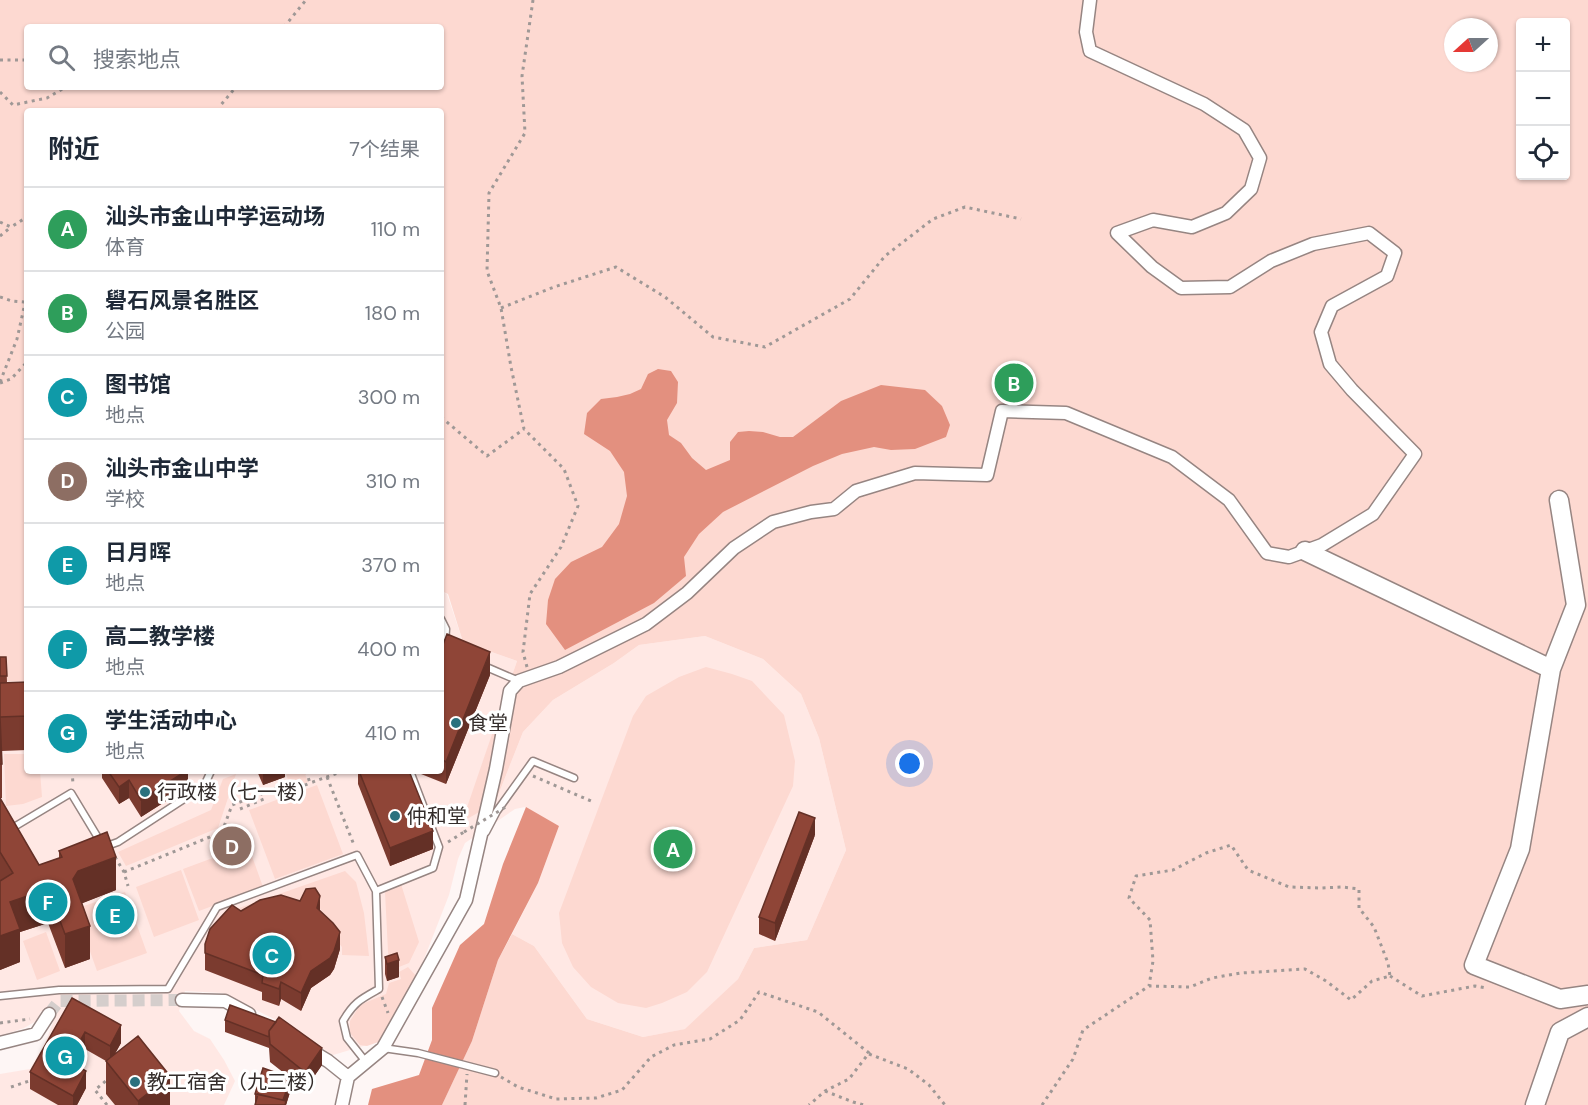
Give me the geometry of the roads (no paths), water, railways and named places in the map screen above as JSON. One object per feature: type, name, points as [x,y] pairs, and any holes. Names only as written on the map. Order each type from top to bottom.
[{"type":"street","points":[[342,1105],[348,1077],[383,1048],[466,900],[510,691],[524,679],[559,667],[646,624],[687,593],[734,548],[773,522],[811,512],[834,509],[856,490],[915,473],[987,476],[1002,411],[1065,413],[1172,457],[1229,500],[1267,553],[1289,557],[1322,545],[1373,514],[1415,454],[1352,390],[1330,364],[1322,332],[1332,306],[1387,276],[1395,253],[1369,233],[1312,244],[1271,261],[1230,287],[1181,288],[1152,267],[1117,233],[1153,220],[1192,227],[1226,213],[1251,189],[1260,158],[1244,130],[1204,104],[1090,51],[1086,32],[1090,0]]},
{"type":"street","points":[[1559,500],[1576,605],[1551,669],[1520,849],[1474,965],[1560,999],[1588,995]]},
{"type":"street","points":[[1305,551],[1551,669]]},
{"type":"street","points":[[182,1000],[225,1000],[256,1019]]},
{"type":"street","points":[[0,1043],[36,1034],[49,1014]]},
{"type":"street","points":[[1535,1105],[1560,1032],[1588,1017]]},
{"type":"street","points":[[297,1043],[328,1061],[348,1077]]},
{"type":"lane","points":[[444,625],[446,629],[445,651]]},
{"type":"lane","points":[[477,663],[524,679]]},
{"type":"lane","points":[[479,846],[497,811],[533,761],[574,778]]},
{"type":"lane","points":[[94,853],[118,842],[204,786],[210,774]]},
{"type":"lane","points":[[376,891],[433,868],[439,847],[411,774]]},
{"type":"lane","points":[[19,836],[12,824],[71,793],[104,848]]},
{"type":"lane","points":[[0,996],[59,990],[168,989],[217,907],[357,855],[376,891],[379,988],[357,1001],[343,1021],[347,1038],[366,1062]]},
{"type":"lane","points":[[383,1048],[418,1053],[495,1073]]},
{"type":"tunnel","points":[[49,1014],[59,1001],[182,1000]]},
{"type":"place","name":"礐石风景名胜区","points":[[1014,383]]},
{"type":"place","name":"食堂","points":[[456,723]]},
{"type":"place","name":"行政楼（七一楼）","points":[[145,792]]},
{"type":"place","name":"仲和堂","points":[[395,816]]},
{"type":"place","name":"汕头市金山中学","points":[[232,846]]},
{"type":"place","name":"汕头市金山中学运动场","points":[[673,849]]},
{"type":"place","name":"高二教学楼","points":[[48,902]]},
{"type":"place","name":"日月晖","points":[[115,915]]},
{"type":"place","name":"图书馆","points":[[272,955]]},
{"type":"place","name":"学生活动中心","points":[[65,1056]]},
{"type":"place","name":"教工宿舍（九三楼）","points":[[135,1082]]}]
